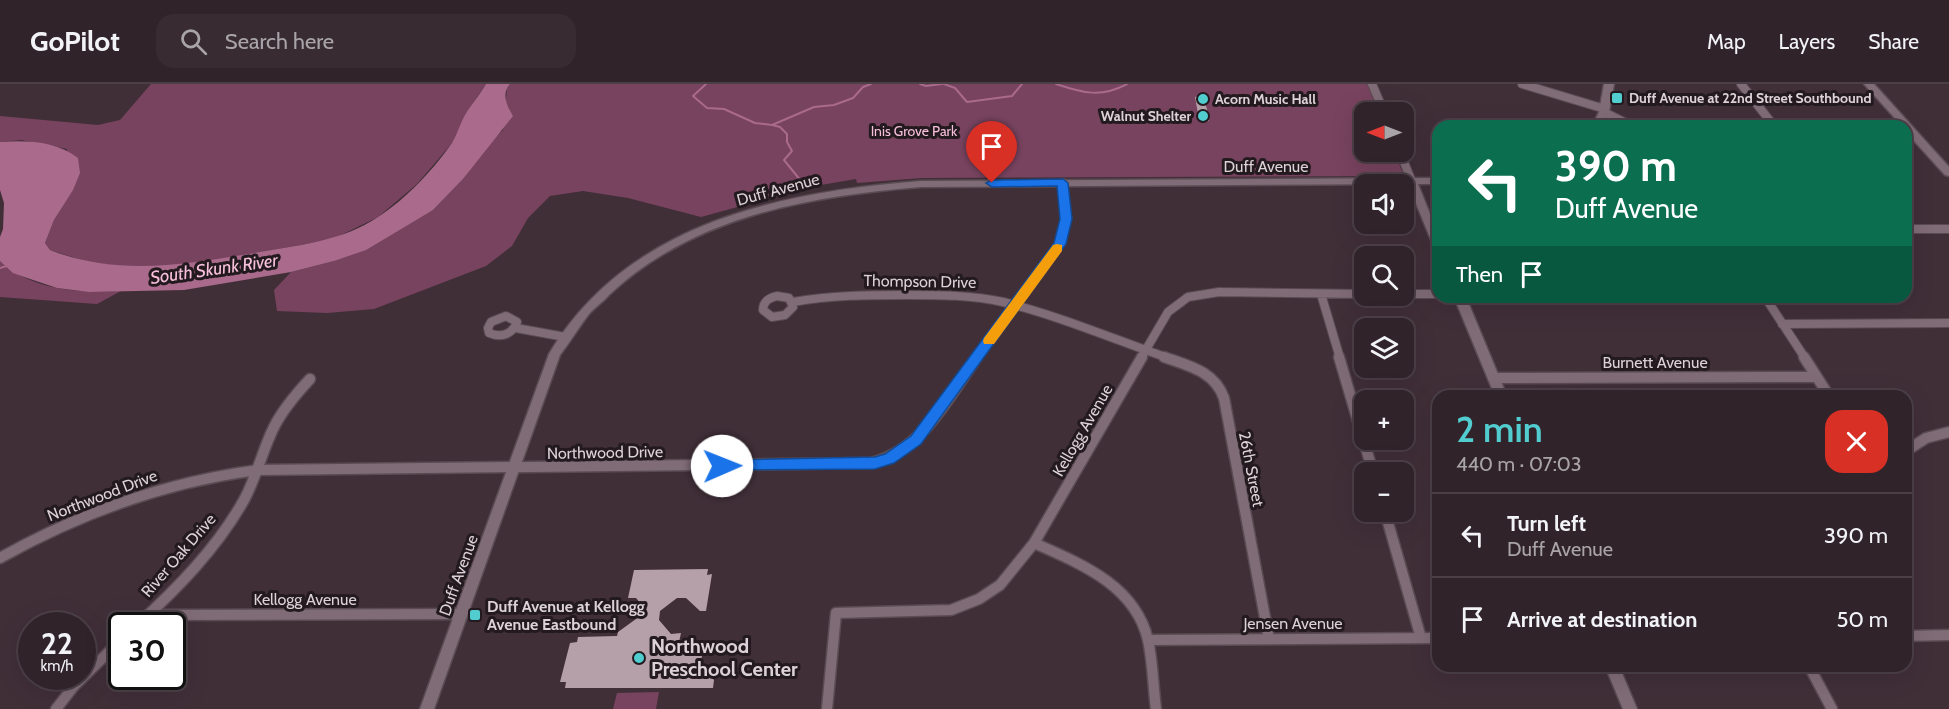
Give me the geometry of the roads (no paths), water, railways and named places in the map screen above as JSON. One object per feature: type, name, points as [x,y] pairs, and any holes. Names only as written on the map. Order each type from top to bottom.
[{"type":"main road","points":[[1600,120],[1604,111],[1609,84]]},
{"type":"main road","points":[[1869,84],[1901,120]]},
{"type":"main road","points":[[1912,132],[1949,173]]},
{"type":"main road","name":"Duff Avenue","points":[[1414,182],[1432,181]]},
{"type":"main road","name":"Duff Avenue","points":[[427,709],[555,354],[595,298],[634,266],[669,245],[741,215],[805,198],[879,186],[1354,182]]},
{"type":"main road","points":[[1414,187],[1432,230]]},
{"type":"main road","points":[[1462,303],[1498,390]]},
{"type":"main road","points":[[1615,672],[1630,709]]},
{"type":"street","points":[[1372,84],[1380,102]]},
{"type":"street","points":[[1522,84],[1604,111],[1621,120]]},
{"type":"street","points":[[1741,84],[1769,120]]},
{"type":"street","name":"Northwood Drive","points":[[0,558],[71,520],[127,497],[188,480],[258,470],[860,464],[889,459],[916,440],[1060,244],[1066,219],[1063,183]]},
{"type":"street","points":[[1912,229],[1949,229]]},
{"type":"street","name":"Kellogg Avenue","points":[[827,709],[836,613],[934,612],[968,605],[998,588],[1011,576],[1034,543],[1168,312],[1188,297],[1218,292],[1354,294]]},
{"type":"street","points":[[1321,294],[1370,462]]},
{"type":"street","points":[[1414,294],[1432,294]]},
{"type":"street","name":"Thompson Drive","points":[[793,302],[844,295],[964,295],[989,298],[1016,305],[1146,350]]},
{"type":"street","points":[[1769,303],[1825,390]]},
{"type":"street","points":[[1782,324],[1949,323]]},
{"type":"street","points":[[516,328],[565,337]]},
{"type":"street","name":"26th Street","points":[[1146,350],[1194,366],[1213,378],[1220,387],[1269,639]]},
{"type":"street","name":"Burnett Avenue","points":[[1493,378],[1817,377]]},
{"type":"street","name":"River Oak Drive","points":[[152,612],[186,577],[219,537],[254,482],[279,417],[293,396],[310,379]]},
{"type":"street","points":[[1912,446],[1930,436],[1949,432]]},
{"type":"street","points":[[1388,522],[1421,638]]},
{"type":"street","points":[[1034,543],[1085,565],[1117,587],[1142,621],[1148,640],[1156,709]]},
{"type":"street","name":"Kellogg Avenue","points":[[186,615],[462,614]]},
{"type":"street","points":[[1912,636],[1949,635]]},
{"type":"street","name":"Jensen Avenue","points":[[1148,640],[1432,638]]},
{"type":"street","points":[[56,709],[108,653]]},
{"type":"street","points":[[1812,672],[1832,709]]},
{"type":"water","name":"South Skunk River","points":[[486,84],[510,84],[505,96],[513,116],[463,179],[433,210],[366,250],[291,272],[184,290],[89,292],[57,288],[13,273],[0,261],[4,203],[0,190],[0,142],[20,141],[51,145],[78,158],[80,173],[73,190],[54,220],[45,243],[50,250],[77,259],[104,264],[157,266],[184,263],[310,243],[338,236],[365,225],[399,202],[436,163],[452,143],[466,114]]},
{"type":"waterway","points":[[706,84],[693,96],[707,108],[724,109],[755,123],[772,125]]},
{"type":"waterway","points":[[772,125],[814,107],[834,105],[853,98],[863,87],[871,84]]},
{"type":"waterway","points":[[920,84],[926,86],[942,84]]},
{"type":"waterway","points":[[944,84],[955,88],[967,102],[1012,96],[1022,84]]},
{"type":"waterway","points":[[1056,84],[1092,93],[1109,91],[1127,84]]},
{"type":"waterway","points":[[772,125],[780,127],[787,134],[787,142],[792,151],[784,160],[801,181]]},
{"type":"waterway","points":[[0,268],[10,265]]},
{"type":"place","name":"Duff Avenue at 22nd Street Southbound","points":[[1617,98]]},
{"type":"place","name":"Acorn Music Hall","points":[[1203,99]]},
{"type":"place","name":"Walnut Shelter","points":[[1203,116]]},
{"type":"place","name":"Duff Avenue at Kellogg Avenue Eastbound","points":[[475,615]]},
{"type":"place","name":"Northwood Preschool Center","points":[[639,658]]},
{"type":"park label","name":"Inis Grove Park","points":[[914,131]]}]
